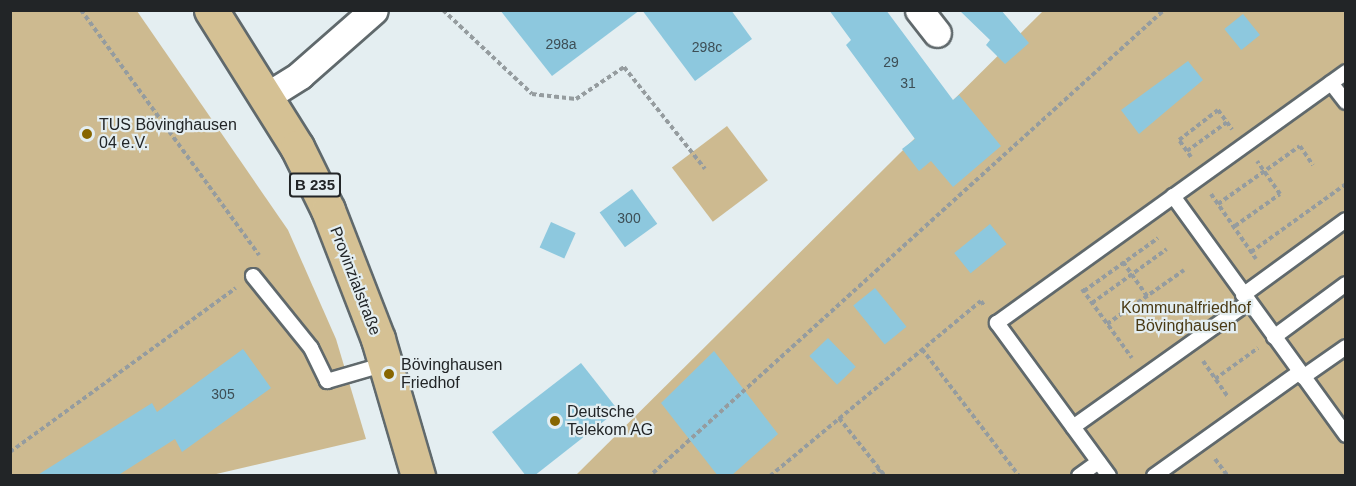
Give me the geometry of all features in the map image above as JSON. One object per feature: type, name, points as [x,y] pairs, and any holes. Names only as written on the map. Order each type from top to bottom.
[{"type":"main road","name":"Provinzialstraße","points":[[211,10],[267,96],[332,220],[386,364],[418,476]]},
{"type":"street","points":[[267,96],[300,75],[375,10]]},
{"type":"street","points":[[919,10],[937,33]]},
{"type":"lane","points":[[1109,476],[997,323],[1346,72]]},
{"type":"lane","points":[[1331,82],[1346,102]]},
{"type":"lane","points":[[1173,196],[1346,435]]},
{"type":"lane","points":[[1073,427],[1191,343],[1246,299],[1269,276],[1346,220]]},
{"type":"lane","points":[[253,276],[311,348],[327,381],[386,364]]},
{"type":"lane","points":[[1274,337],[1346,284]]},
{"type":"lane","points":[[1154,476],[1241,414],[1346,347]]},
{"type":"lane","points":[[1078,476],[1098,462]]},
{"type":"path","points":[[10,452],[267,266],[81,10]]},
{"type":"path","points":[[443,10],[532,94],[576,99],[624,67],[705,170]]},
{"type":"path","points":[[653,472],[1164,10]]},
{"type":"path","points":[[1235,226],[1280,194],[1218,110],[1179,140],[1218,204],[1269,276]]},
{"type":"path","points":[[1187,151],[1227,122]]},
{"type":"path","points":[[1218,204],[1300,146],[1313,165]]},
{"type":"path","points":[[1251,252],[1346,184]]},
{"type":"path","points":[[1084,291],[1158,238]]},
{"type":"path","points":[[1109,243],[1147,296]]},
{"type":"path","points":[[1092,303],[1167,249]]},
{"type":"path","points":[[1107,324],[1184,270]]},
{"type":"path","points":[[1070,271],[1145,376]]},
{"type":"path","points":[[770,476],[981,301],[997,323]]},
{"type":"path","points":[[1215,379],[1274,337]]},
{"type":"path","points":[[1191,343],[1241,414]]},
{"type":"path","points":[[922,349],[1019,476]]},
{"type":"path","points":[[839,418],[885,476]]},
{"type":"path","points":[[872,476],[880,470]]},
{"type":"green space","points":[[10,11],[137,11],[288,230],[336,339],[366,439],[212,475],[11,475]]},
{"type":"green space","name":"Kommunalfriedhof Bövinghausen","points":[[1043,11],[1345,11],[1345,475],[575,476]]},
{"type":"green space","points":[[727,126],[768,180],[713,222],[672,168]]},
{"type":"building","points":[[500,10],[640,10],[552,76]]},
{"type":"building","points":[[642,10],[731,10],[752,39],[695,81]]},
{"type":"building","points":[[829,10],[886,10],[953,100],[959,95],[1001,146],[953,187],[931,161],[919,171],[902,149],[915,139],[846,45],[851,40]]},
{"type":"building","points":[[959,10],[1001,10],[1029,43],[1005,64],[986,45],[990,40]]},
{"type":"building","points":[[1243,14],[1260,35],[1241,50],[1224,29]]},
{"type":"building","points":[[1188,61],[1203,80],[1139,134],[1121,110]]},
{"type":"building","points":[[632,189],[657,224],[625,247],[600,213]]},
{"type":"building","points":[[551,222],[576,233],[564,259],[540,248]]},
{"type":"building","points":[[990,224],[1006,244],[971,273],[954,253]]},
{"type":"building","points":[[875,288],[906,327],[885,344],[853,306]]},
{"type":"building","points":[[828,338],[856,367],[837,385],[809,356]]},
{"type":"building","points":[[243,349],[271,388],[182,452],[175,439],[117,476],[36,476],[152,403],[157,412]]},
{"type":"building","points":[[714,351],[778,434],[731,476],[718,476],[661,403]]},
{"type":"building","name":"Deutsche Telekom AG","points":[[581,363],[618,410],[534,476],[526,476],[492,432]]},
{"type":"place","name":"TUS Bövinghausen 04 e.V.","points":[[87,134]]},
{"type":"place","name":"Bövinghausen Friedhof","points":[[389,374]]},
{"type":"place","name":"Deutsche Telekom AG","points":[[555,421]]}]
